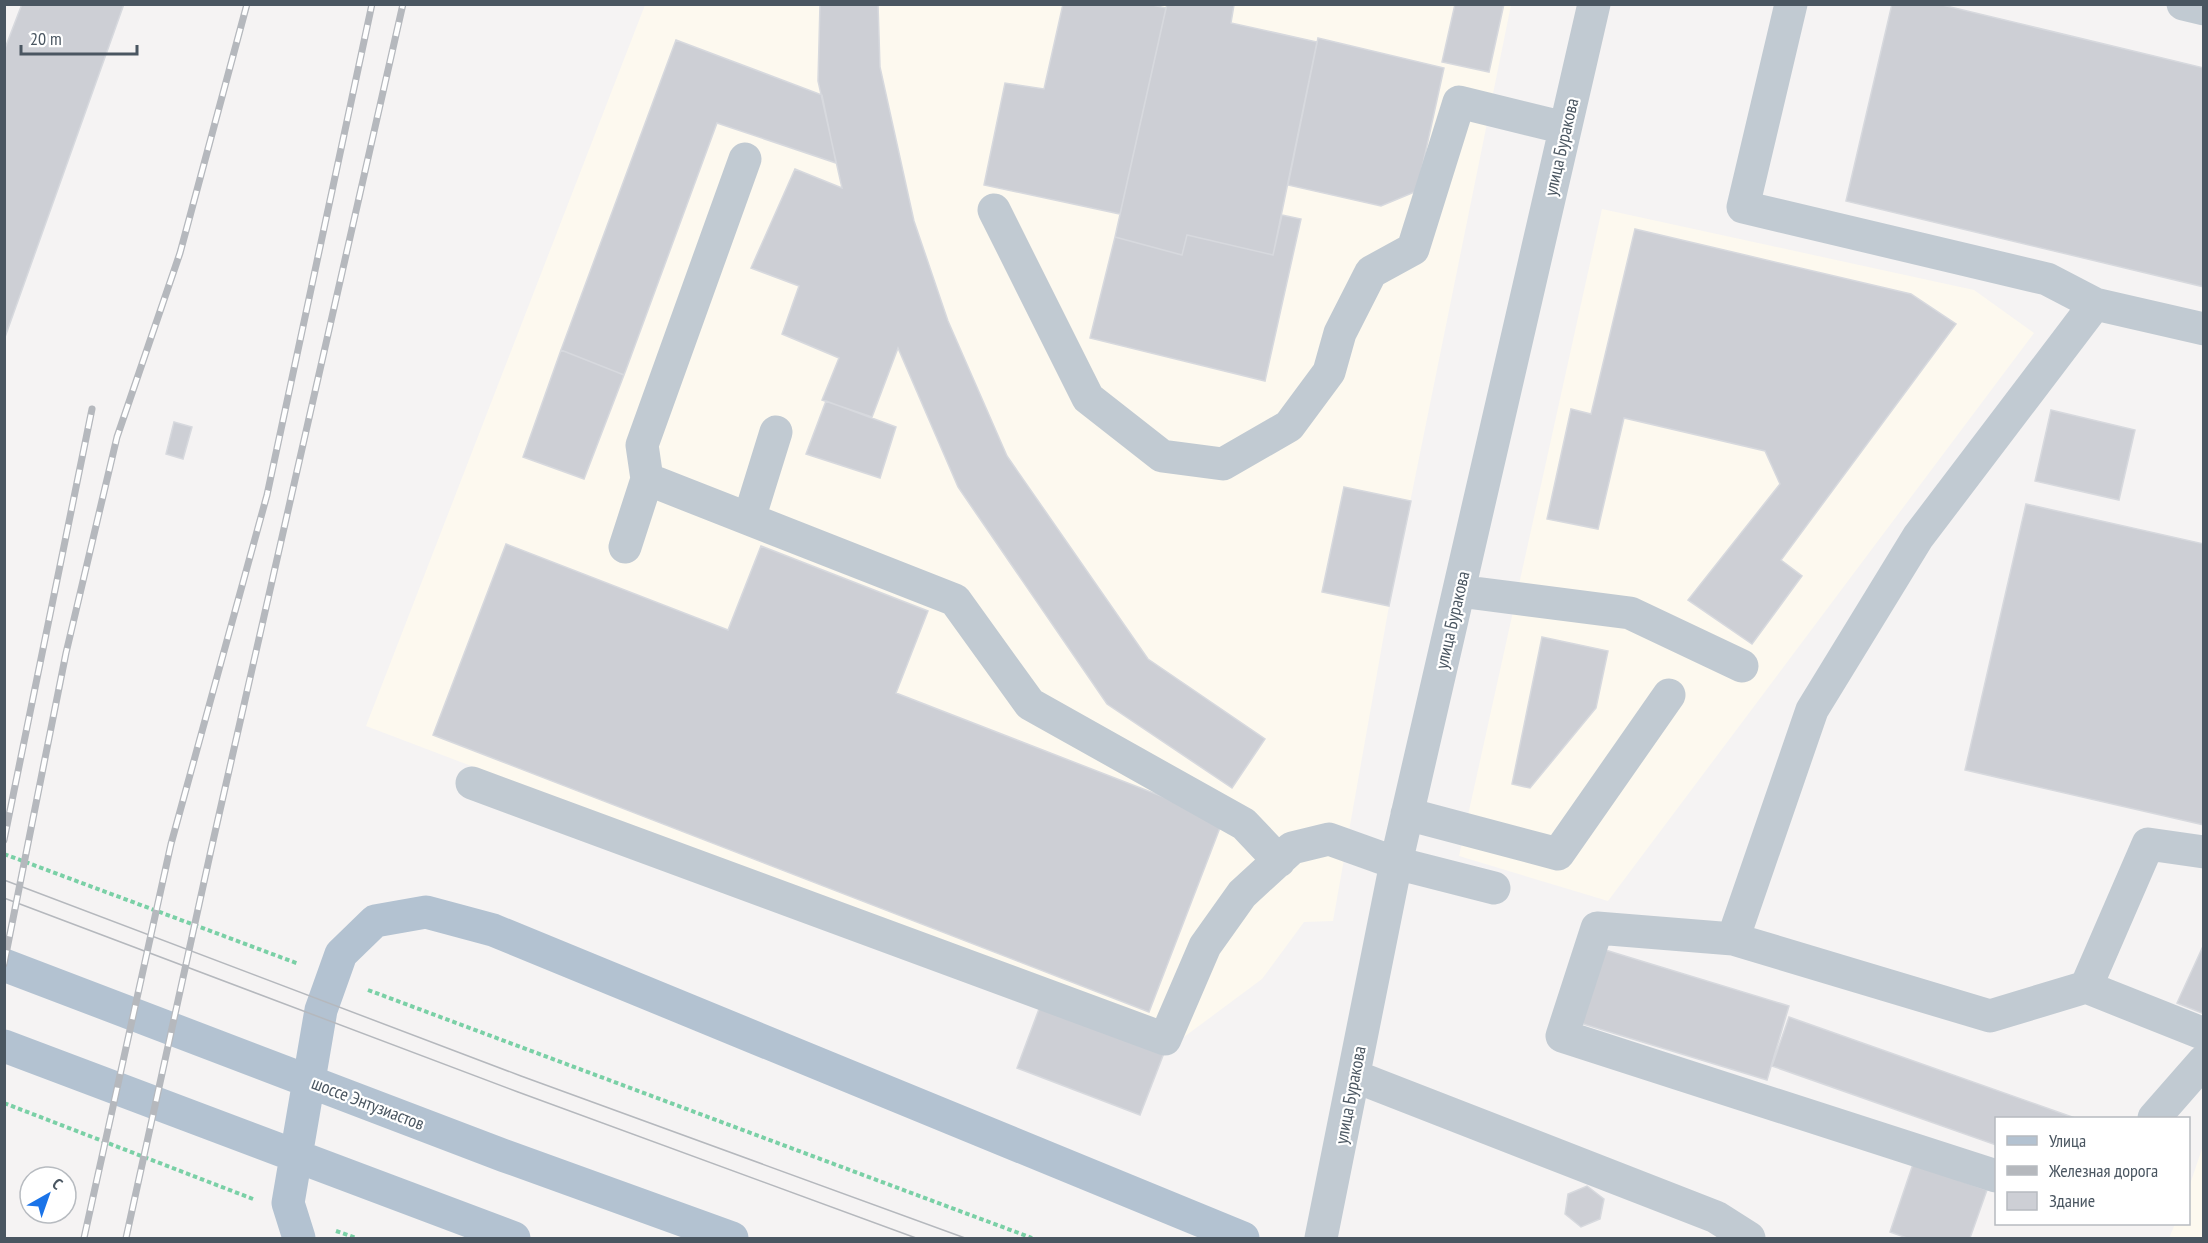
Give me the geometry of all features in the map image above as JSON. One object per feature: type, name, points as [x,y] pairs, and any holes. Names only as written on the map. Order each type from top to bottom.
[{"type":"main road","points":[[299,1239],[288,1203],[321,1010],[341,954],[375,921],[426,912],[493,930],[1243,1239]]},
{"type":"main road","name":"шоссе Энтузиастов","points":[[4,965],[505,1156],[732,1239]]},
{"type":"main road","points":[[4,1046],[502,1234]]},
{"type":"street","name":"улица Буракова","points":[[1321,1239],[1396,863],[1593,4]]},
{"type":"street","points":[[1791,4],[1743,207],[2047,279],[2095,304],[2204,329]]},
{"type":"street","points":[[2183,4],[2204,9]]},
{"type":"street","points":[[994,210],[1088,398],[1162,456],[1223,464],[1289,426],[1329,372],[1340,333],[1371,272],[1413,249],[1459,102],[1565,128]]},
{"type":"street","points":[[625,547],[647,479],[642,445],[745,159]]},
{"type":"street","points":[[1733,939],[1812,710],[1918,537],[2095,304]]},
{"type":"street","points":[[749,519],[776,432]]},
{"type":"street","points":[[647,479],[955,600],[1030,704],[1244,824],[1279,861]]},
{"type":"street","points":[[1459,591],[1630,613],[1742,666]]},
{"type":"street","points":[[1407,814],[1557,854],[1669,695]]},
{"type":"street","points":[[472,783],[1165,1039],[1205,946],[1242,894],[1292,848],[1329,839],[1396,863],[1494,888]]},
{"type":"street","points":[[2086,987],[2148,844],[2204,852]]},
{"type":"street","points":[[1995,1176],[1562,1036],[1597,928],[1733,939],[1990,1016],[2086,987],[2204,1034]]},
{"type":"street","points":[[2156,1117],[2204,1061]]},
{"type":"street","points":[[1354,1076],[1716,1217],[1749,1239]]},
{"type":"path","points":[[4,854],[304,966]]},
{"type":"path","points":[[359,987],[1032,1239]]},
{"type":"path","points":[[4,1103],[257,1200]]},
{"type":"path","points":[[334,1230],[356,1239]]},
{"type":"shaded area","points":[[645,5],[1511,5],[1389,606],[1333,921],[1304,922],[1262,979],[1184,1037],[366,726]]},
{"type":"shaded area","points":[[1602,209],[1974,290],[2034,333],[1608,901],[1459,856]]},
{"type":"shaded area","points":[[2203,1146],[2203,1238],[2169,1238],[2175,1225],[2190,1225],[2190,1184]]},
{"type":"building","points":[[22,4],[124,4],[4,340],[4,51]]},
{"type":"building","points":[[820,4],[878,4],[880,67],[914,221],[948,321],[1007,456],[1148,659],[1265,739],[1232,788],[1107,704],[958,487],[898,348],[872,417],[822,400],[839,358],[782,334],[799,286],[751,268],[795,169],[842,188],[818,81]]},
{"type":"building","points":[[1063,4],[1148,4],[1166,8],[1120,214],[984,185],[1005,83],[1044,89]]},
{"type":"building","points":[[1167,4],[1234,5],[1231,23],[1317,42],[1273,255],[1187,235],[1182,255],[1115,237]]},
{"type":"building","points":[[1455,4],[1504,4],[1489,72],[1442,62]]},
{"type":"building","points":[[1892,4],[1938,4],[2204,68],[2204,287],[1846,201]]},
{"type":"building","points":[[1318,38],[1444,68],[1417,191],[1381,206],[1288,185]]},
{"type":"building","points":[[676,40],[822,95],[836,163],[717,123],[624,375],[561,350]]},
{"type":"building","points":[[1282,215],[1301,219],[1265,381],[1090,338],[1115,237],[1182,255],[1187,235],[1273,255]]},
{"type":"building","points":[[1635,229],[1911,294],[1956,324],[1781,560],[1802,576],[1752,644],[1688,600],[1780,484],[1765,451],[1624,418],[1598,529],[1547,519],[1571,409],[1591,414]]},
{"type":"building","points":[[561,350],[624,375],[584,479],[523,457]]},
{"type":"building","points":[[826,401],[896,427],[880,478],[806,454]]},
{"type":"building","points":[[2051,410],[2135,430],[2119,500],[2035,481]]},
{"type":"building","points":[[174,422],[192,427],[183,459],[166,454]]},
{"type":"building","points":[[1344,487],[1411,501],[1389,606],[1322,592]]},
{"type":"building","points":[[2026,504],[2204,544],[2204,825],[1965,770]]},
{"type":"building","points":[[506,544],[728,630],[761,546],[928,611],[896,693],[1223,820],[1149,1012],[433,735]]},
{"type":"building","points":[[1542,637],[1608,651],[1596,708],[1530,788],[1512,784]]},
{"type":"building","points":[[2204,944],[2204,1014],[2177,1003]]},
{"type":"building","points":[[1602,949],[1789,1006],[1767,1080],[1580,1023]]},
{"type":"building","points":[[1042,1001],[1166,1048],[1140,1115],[1017,1068]]},
{"type":"building","points":[[1789,1017],[2072,1117],[1995,1117],[1995,1145],[1772,1066]]},
{"type":"building","points":[[1913,1164],[1987,1190],[1970,1238],[1907,1238],[1890,1232]]},
{"type":"building","points":[[1587,1186],[1604,1199],[1600,1219],[1581,1227],[1565,1214],[1568,1194]]},
{"type":"tram line","points":[[4,880],[521,1076],[965,1238]]},
{"type":"tram line","points":[[4,898],[518,1092],[916,1238]]},
{"type":"railway","points":[[4,964],[66,653],[117,437],[180,253],[247,4]]},
{"type":"railway","points":[[84,1238],[171,844],[267,495],[372,4]]},
{"type":"railway","points":[[126,1238],[211,850],[403,4]]},
{"type":"railway","points":[[4,840],[92,409]]}]
